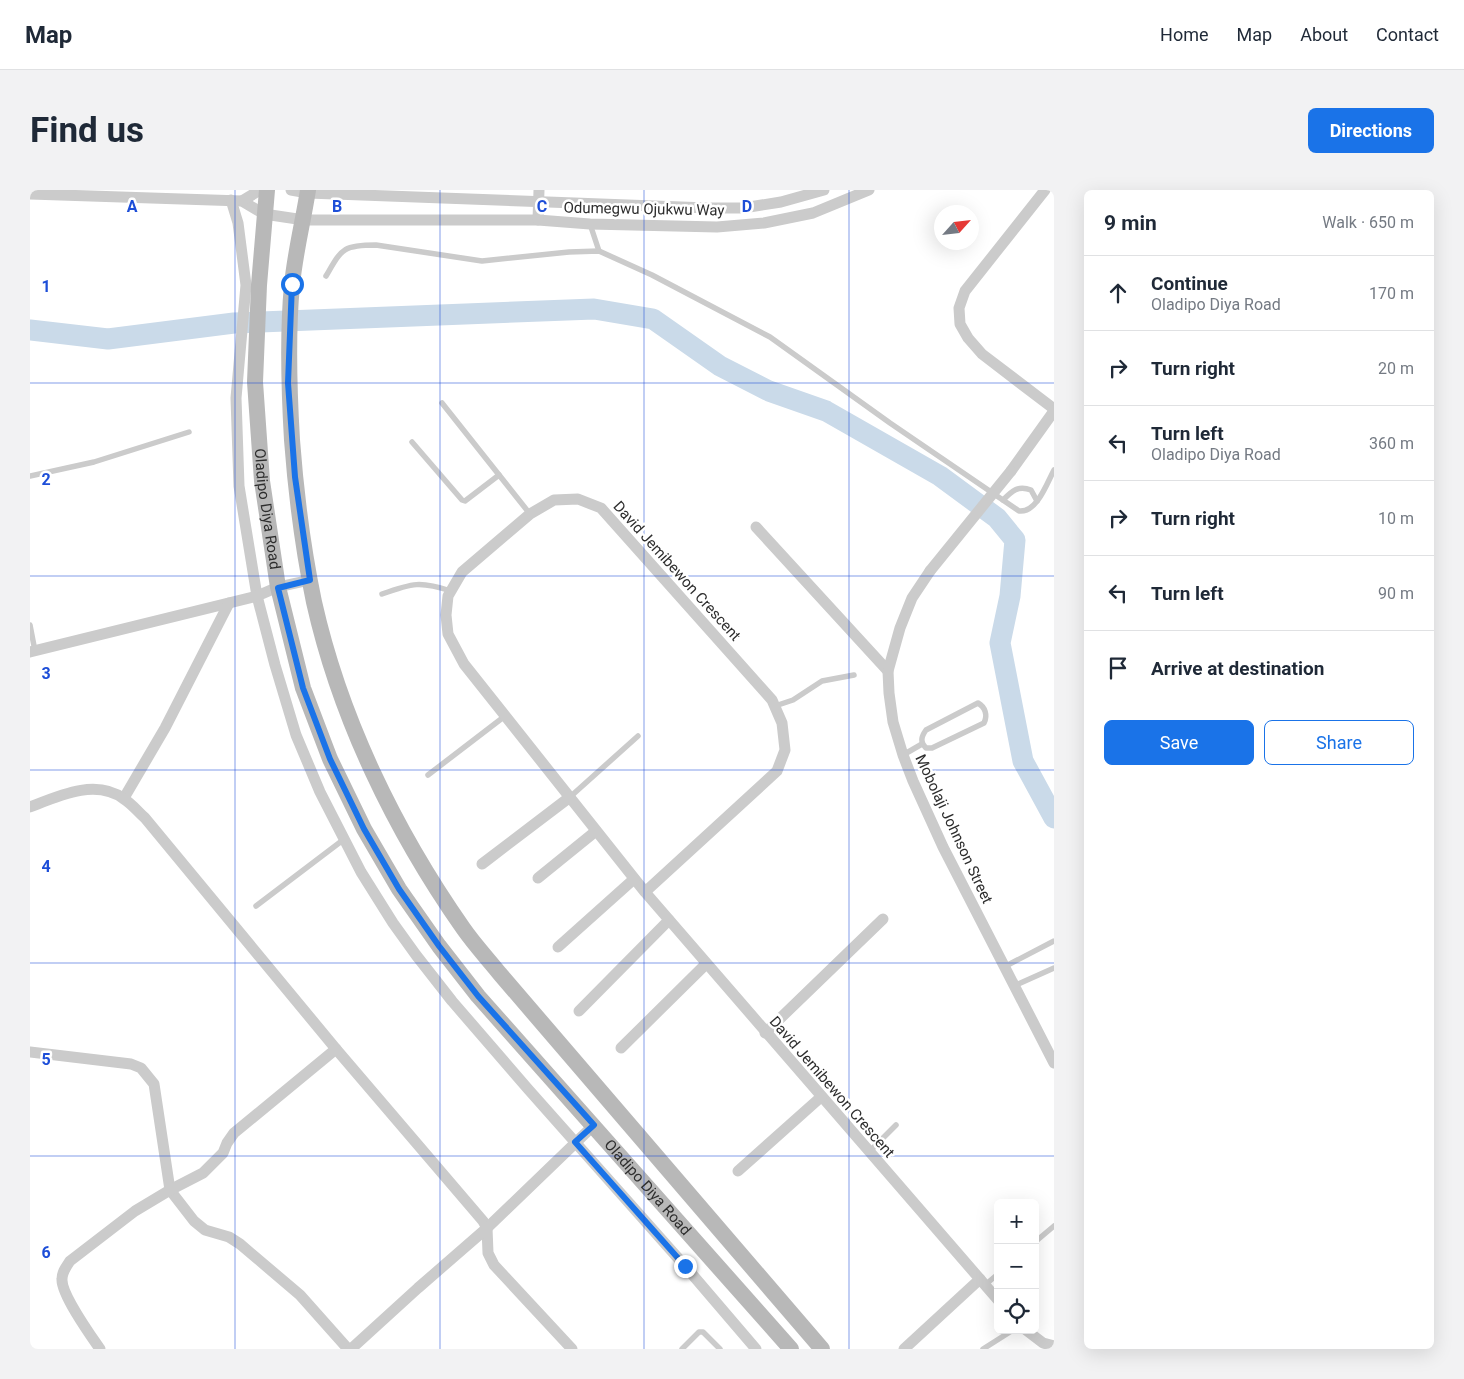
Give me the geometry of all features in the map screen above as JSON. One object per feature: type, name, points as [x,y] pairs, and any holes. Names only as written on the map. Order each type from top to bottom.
[{"type":"main road","name":"Oladipo Diya Road","points":[[267,190],[252,285],[255,382],[262,481],[278,588],[303,688],[330,759],[364,829],[399,889],[439,946],[478,996],[790,1349]]},
{"type":"main road","name":"Oladipo Diya Road","points":[[308,192],[292,284],[288,383],[295,477],[314,602],[335,675],[361,746],[394,814],[426,872],[464,929],[500,974],[822,1349]]},
{"type":"street","points":[[30,194],[236,200],[260,190]]},
{"type":"street","name":"Odumegwu Ojukwu Way","points":[[291,190],[308,192],[538,196],[708,208],[743,208],[782,202],[824,190]]},
{"type":"street","name":"Odumegwu Ojukwu Way","points":[[264,214],[304,220],[538,220],[590,224],[717,227],[764,223],[812,213],[869,190]]},
{"type":"street","points":[[1045,190],[965,291],[959,308],[960,324],[968,338],[982,354],[1054,410]]},
{"type":"street","points":[[538,196],[538,220]]},
{"type":"street","points":[[236,200],[264,214]]},
{"type":"street","points":[[236,200],[238,223],[252,285],[236,398],[239,486],[257,596],[296,735],[320,792],[365,880],[416,955],[465,1016],[756,1349]]},
{"type":"street","name":"Mobolaji Johnson Street","points":[[1053,1060],[942,846],[903,755],[893,722],[888,671],[900,628],[912,598],[930,571],[1011,472],[1054,410]]},
{"type":"street","name":"David Jemibewon Crescent","points":[[645,892],[777,771],[785,750],[782,723],[772,700],[601,508],[578,498],[554,500],[530,514],[462,572],[448,596],[446,615],[448,634],[464,664],[634,879],[645,892],[669,920],[706,964],[765,1033],[994,1296]]},
{"type":"street","points":[[756,527],[888,671]]},
{"type":"street","points":[[32,652],[257,596],[278,588],[310,580]]},
{"type":"street","points":[[124,798],[165,728],[229,603]]},
{"type":"street","points":[[30,807],[72,791],[103,789],[124,798],[144,818],[483,1222],[487,1228],[488,1253],[494,1265],[572,1349]]},
{"type":"street","points":[[482,864],[570,797]]},
{"type":"street","points":[[538,878],[596,831]]},
{"type":"street","points":[[558,947],[634,879]]},
{"type":"street","points":[[765,1033],[883,919]]},
{"type":"street","points":[[579,1011],[669,920]]},
{"type":"street","points":[[621,1048],[706,964]]},
{"type":"street","points":[[100,1349],[68,1299],[61,1281],[64,1269],[70,1261],[135,1211],[203,1173],[223,1153],[226,1143],[234,1133],[336,1049]]},
{"type":"street","points":[[30,1052],[131,1064],[141,1068],[154,1084],[170,1190],[194,1221],[205,1230],[229,1237],[240,1244],[300,1295],[350,1349],[487,1228],[594,1125]]},
{"type":"street","points":[[738,1170],[821,1097]]},
{"type":"street","points":[[904,1349],[982,1282]]},
{"type":"street","points":[[1031,1334],[1043,1343],[1054,1346]]},
{"type":"lane","points":[[590,224],[599,251]]},
{"type":"lane","points":[[326,276],[339,254],[350,246],[376,245],[482,261],[569,252],[599,251],[652,275],[770,337],[890,423],[1022,512],[1028,510],[1037,501],[1054,470]]},
{"type":"lane","points":[[442,403],[530,514]]},
{"type":"lane","points":[[30,476],[94,462],[189,432]]},
{"type":"lane","points":[[412,442],[462,500],[466,501],[499,475]]},
{"type":"lane","points":[[1003,500],[1012,491],[1026,488],[1031,490],[1037,501]]},
{"type":"lane","points":[[382,594],[402,586],[418,584],[430,584],[451,591]]},
{"type":"lane","points":[[30,625],[32,652]]},
{"type":"lane","points":[[775,706],[793,700],[822,681],[854,675]]},
{"type":"lane","points":[[978,703],[983,705],[986,711],[984,723],[932,748],[926,748],[922,744],[922,736],[926,730],[971,705],[978,703]]},
{"type":"lane","points":[[428,775],[505,716]]},
{"type":"lane","points":[[570,797],[638,736]]},
{"type":"lane","points":[[903,755],[922,744]]},
{"type":"lane","points":[[256,906],[344,840]]},
{"type":"lane","points":[[1004,967],[1054,942]]},
{"type":"lane","points":[[1014,986],[1054,968]]},
{"type":"lane","points":[[869,1152],[896,1125]]},
{"type":"lane","points":[[1039,1239],[1054,1226]]},
{"type":"lane","points":[[982,1282],[994,1276]]},
{"type":"lane","points":[[682,1349],[699,1332],[703,1332],[720,1349]]},
{"type":"lane","points":[[983,1349],[1007,1334]]},
{"type":"waterway","points":[[30,330],[108,339],[234,323],[594,309],[653,319],[720,366],[769,391],[826,411],[940,476],[997,518],[1015,540],[1010,596],[1000,643],[1023,761],[1054,818]]},
{"type":"route","points":[[292,284],[288,383],[295,477],[310,580],[278,588],[303,688],[330,759],[364,829],[399,889],[439,946],[478,996],[594,1125],[575,1142],[685,1266]]}]
